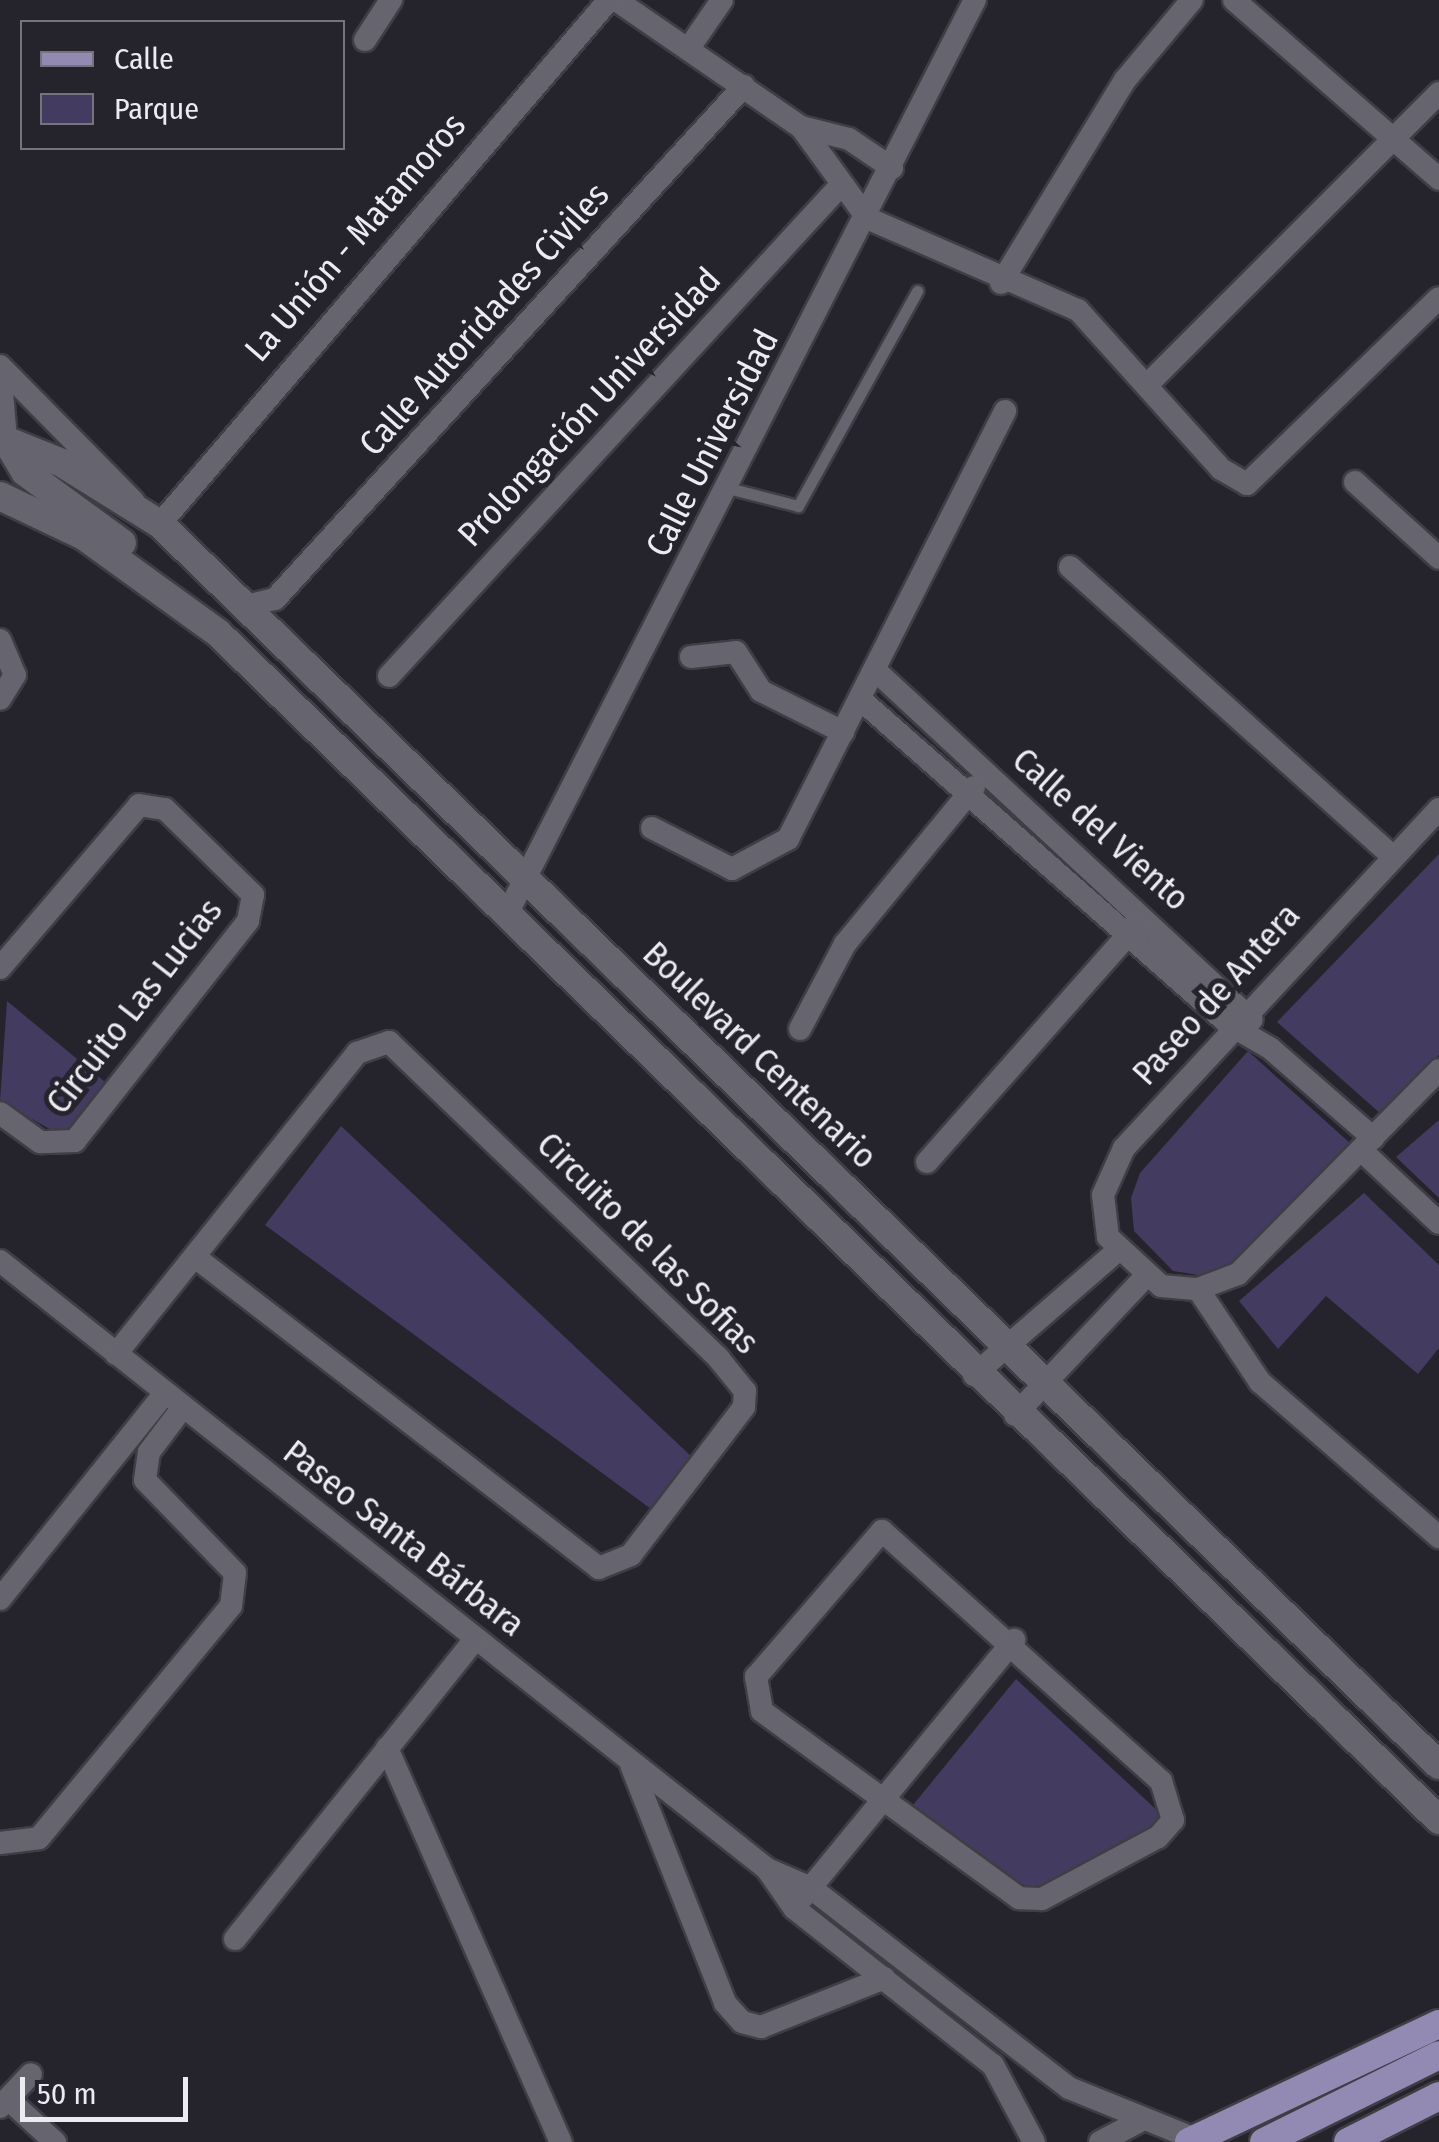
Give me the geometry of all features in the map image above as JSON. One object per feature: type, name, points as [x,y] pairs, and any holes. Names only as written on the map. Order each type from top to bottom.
[{"type":"main road","name":"Boulevard Centenario","points":[[3,439],[150,518],[246,606],[1439,1765]]},
{"type":"main road","points":[[3,439],[25,472],[125,544],[160,587],[506,916],[1015,1415],[1439,1820]]},
{"type":"main road","points":[[0,496],[160,587]]},
{"type":"main road","points":[[1192,2141],[1439,2024]]},
{"type":"main road","points":[[1264,2142],[1439,2055]]},
{"type":"main road","points":[[1348,2142],[1439,2096]]},
{"type":"street","points":[[365,40],[391,0]]},
{"type":"street","name":"La Unión - Matamoros","points":[[150,518],[609,0]]},
{"type":"street","points":[[616,0],[801,127],[868,218],[1001,283],[1078,310],[1221,468],[1247,484],[1439,298]]},
{"type":"street","points":[[689,48],[722,0]]},
{"type":"street","name":"Calle Universidad","points":[[506,916],[868,218],[976,0]]},
{"type":"street","points":[[1001,283],[1125,80],[1192,0]]},
{"type":"street","points":[[1234,0],[1439,178]]},
{"type":"street","name":"Calle Autoridades Civiles","points":[[276,598],[744,86]]},
{"type":"street","points":[[1147,385],[1439,94]]},
{"type":"street","points":[[801,127],[849,139],[892,168]]},
{"type":"street","name":"Prolongación Universidad","points":[[389,676],[841,185]]},
{"type":"street","points":[[0,367],[150,518]]},
{"type":"street","points":[[0,367],[3,439]]},
{"type":"street","points":[[652,828],[712,866],[756,863],[788,838],[1005,410]]},
{"type":"street","points":[[1355,482],[1439,558]]},
{"type":"street","points":[[1070,567],[1392,856]]},
{"type":"street","points":[[246,606],[276,598],[272,631]]},
{"type":"street","points":[[0,640],[15,675],[0,699]]},
{"type":"street","points":[[690,657],[736,652],[761,690],[843,732]]},
{"type":"street","name":"Calle del Viento","points":[[875,670],[1146,915],[1237,1017],[1367,1144],[1439,1223]]},
{"type":"street","name":"Calle del Viento","points":[[860,699],[1127,937],[1237,1017]]},
{"type":"street","points":[[800,1029],[845,944],[987,773]]},
{"type":"street","name":"Circuito Las Lucias","points":[[0,968],[139,805],[165,809],[253,895],[248,921],[74,1142],[40,1142],[0,1114]]},
{"type":"street","name":"Paseo de Antera","points":[[1116,1250],[1103,1217],[1112,1166],[1237,1017],[1439,810]]},
{"type":"street","points":[[928,1162],[1146,915]]},
{"type":"street","name":"Circuito de las Sofias","points":[[116,1354],[357,1053],[389,1042],[719,1360],[745,1391],[744,1408],[631,1554],[599,1568],[195,1257]]},
{"type":"street","points":[[974,1375],[1116,1250],[1144,1278],[1198,1288],[1238,1274],[1439,1070]]},
{"type":"street","name":"Paseo Santa Bárbara","points":[[0,1261],[766,1869],[811,1888],[1040,2069],[1138,2122],[1192,2141]]},
{"type":"street","points":[[1015,1415],[1144,1278]]},
{"type":"street","points":[[1198,1288],[1260,1382],[1439,1537]]},
{"type":"street","points":[[0,1599],[174,1400]]},
{"type":"street","points":[[0,1842],[40,1838],[231,1606],[234,1573],[145,1480],[149,1452],[174,1400]]},
{"type":"street","points":[[871,1534],[902,1543],[1014,1640],[1162,1781],[1174,1820],[1042,1900],[1019,1898],[881,1802],[762,1710],[755,1694],[756,1677],[871,1534]]},
{"type":"street","points":[[234,1939],[475,1639]]},
{"type":"street","points":[[794,1908],[1014,1640]]},
{"type":"street","points":[[387,1748],[562,2142]]},
{"type":"street","points":[[630,1762],[725,2003],[742,2022],[761,2028],[885,1978]]},
{"type":"street","name":"Paseo Santa Bárbara","points":[[766,1869],[794,1908],[993,2065],[1034,2142]]},
{"type":"street","points":[[31,2074],[4,2103],[55,2142]]},
{"type":"street","points":[[1100,2142],[1138,2122]]},
{"type":"lane","points":[[728,488],[798,506],[917,292]]},
{"type":"green space","points":[[1439,854],[1439,1055],[1381,1114],[1277,1022]]},
{"type":"green space","points":[[7,1001],[105,1082],[62,1136],[0,1101]]},
{"type":"green space","points":[[1248,1051],[1352,1145],[1236,1263],[1198,1275],[1173,1271],[1134,1231],[1131,1198],[1140,1173]]},
{"type":"green space","points":[[1439,1120],[1439,1198],[1396,1157]]},
{"type":"green space","points":[[341,1126],[692,1457],[651,1509],[265,1225]]},
{"type":"green space","points":[[1364,1193],[1439,1265],[1439,1348],[1418,1374],[1326,1296],[1278,1349],[1239,1301]]},
{"type":"green space","points":[[1016,1679],[1161,1814],[1150,1832],[1045,1885],[1020,1887],[913,1805]]}]
